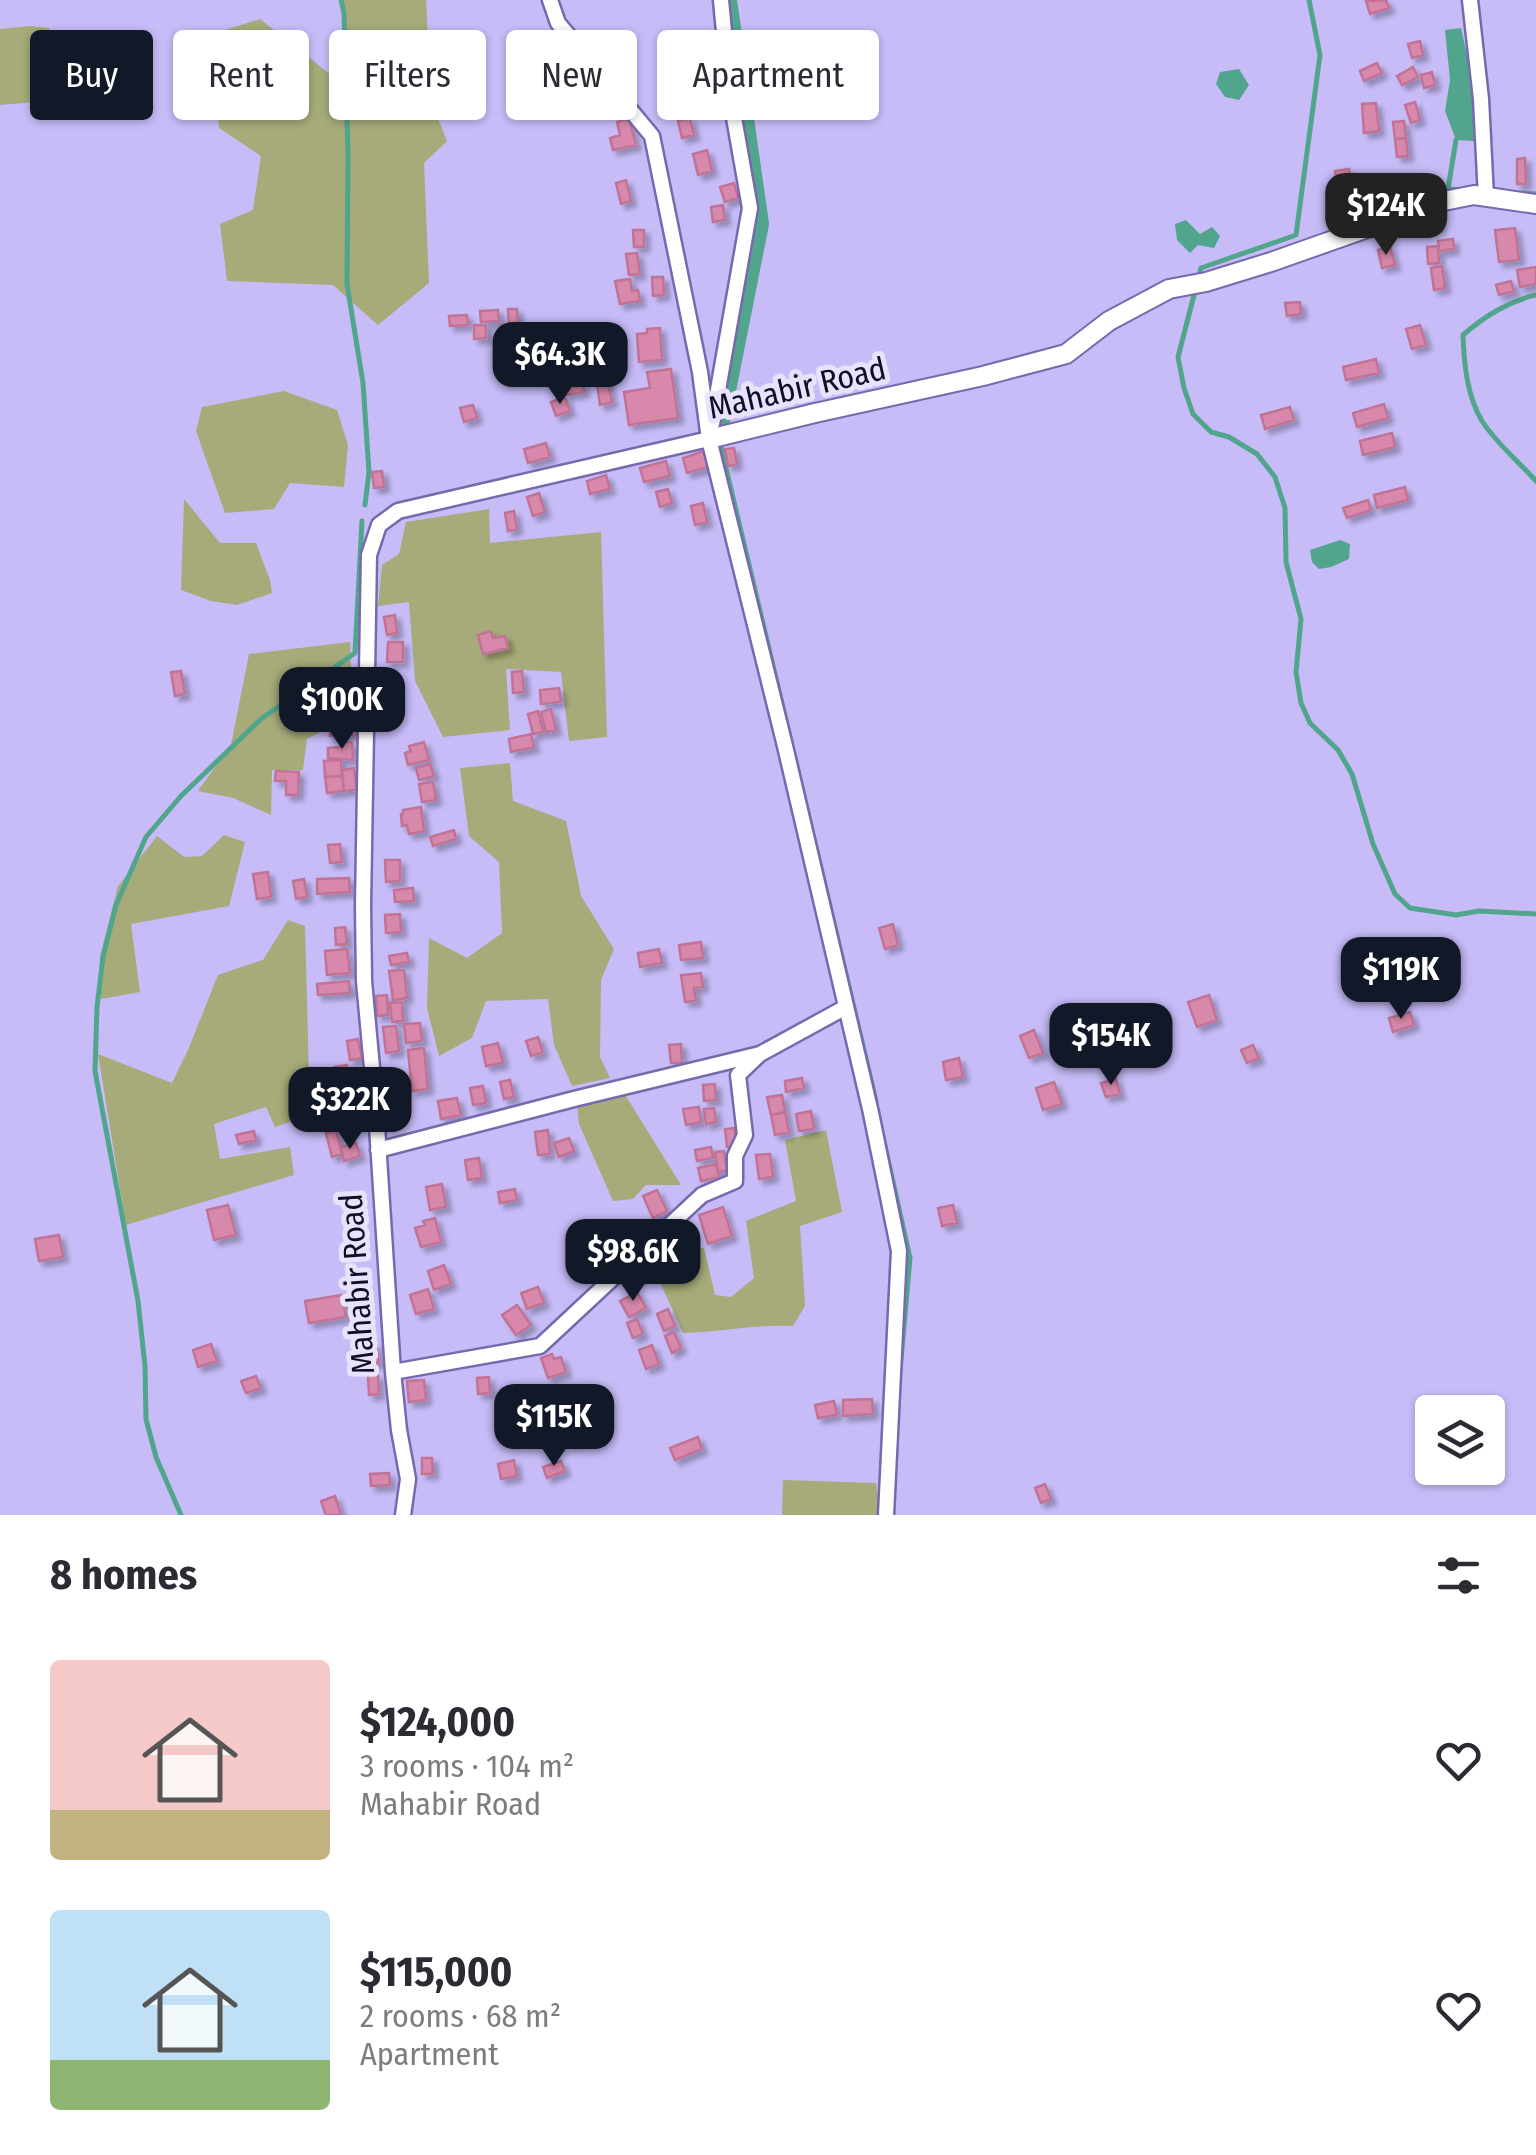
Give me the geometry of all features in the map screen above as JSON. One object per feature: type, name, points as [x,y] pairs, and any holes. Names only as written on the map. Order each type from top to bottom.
[{"type":"street","points":[[550,0],[558,23],[652,136],[700,372],[709,440],[871,1113],[899,1251],[886,1515]]},
{"type":"street","points":[[709,440],[750,208],[730,95],[721,0]]},
{"type":"street","points":[[1470,0],[1482,99],[1486,197]]},
{"type":"street","name":"Mahabir Road","points":[[403,1515],[408,1479],[393,1372],[364,981],[370,555],[379,526],[398,511],[1066,354],[1109,321],[1169,289],[1344,237],[1444,201],[1474,195],[1536,204]]},
{"type":"street","points":[[378,1150],[760,1054],[846,1007]]},
{"type":"street","points":[[393,1372],[540,1346],[702,1196],[736,1181],[735,1156],[745,1135],[738,1075],[760,1054]]},
{"type":"shaded area","points":[[341,0],[426,0],[427,30],[344,30]]},
{"type":"shaded area","points":[[260,19],[274,30],[225,30]]},
{"type":"shaded area","points":[[49,28],[30,30],[30,102],[0,105],[0,29]]},
{"type":"shaded area","points":[[1461,28],[1472,84],[1474,141],[1456,140],[1445,111],[1450,80],[1445,30]]},
{"type":"shaded area","points":[[309,58],[329,73],[329,120],[439,120],[447,141],[424,163],[429,283],[378,325],[333,285],[227,281],[220,224],[253,210],[261,156],[219,128],[218,120],[309,120]]},
{"type":"shaded area","points":[[1239,69],[1249,85],[1239,100],[1225,97],[1216,84],[1220,72]]},
{"type":"shaded area","points":[[1186,220],[1200,234],[1212,227],[1220,236],[1214,248],[1198,245],[1190,253],[1177,240],[1175,224]]},
{"type":"shaded area","points":[[284,391],[337,410],[348,445],[344,487],[290,483],[274,509],[225,513],[196,431],[202,407]]},
{"type":"shaded area","points":[[184,499],[220,543],[256,543],[272,593],[237,605],[181,590]]},
{"type":"shaded area","points":[[489,509],[490,543],[601,532],[607,737],[569,741],[561,672],[506,669],[510,730],[443,737],[415,681],[409,602],[378,606],[382,565],[399,554],[406,522]]},
{"type":"shaded area","points":[[1340,540],[1350,544],[1349,559],[1319,569],[1312,562],[1310,550]]},
{"type":"shaded area","points":[[350,642],[353,715],[307,739],[303,770],[272,770],[271,815],[233,798],[198,791],[231,745],[249,654]]},
{"type":"shaded area","points":[[510,763],[513,801],[566,821],[581,896],[614,949],[601,980],[600,1057],[610,1078],[572,1086],[554,1045],[548,999],[486,1001],[472,1038],[439,1056],[427,1008],[429,938],[467,958],[502,933],[499,862],[469,836],[460,768]]},
{"type":"shaded area","points":[[224,835],[245,842],[229,906],[131,924],[140,992],[101,999],[100,956],[118,886],[157,836],[184,857],[202,856]]},
{"type":"shaded area","points":[[288,920],[305,926],[310,1115],[275,1127],[266,1107],[214,1124],[220,1159],[290,1147],[294,1175],[126,1225],[98,1054],[172,1083],[218,975],[263,960]]},
{"type":"shaded area","points":[[624,1093],[681,1185],[646,1185],[633,1199],[613,1201],[579,1124],[577,1103]]},
{"type":"shaded area","points":[[826,1130],[842,1212],[800,1226],[805,1306],[793,1326],[683,1333],[654,1269],[683,1248],[704,1248],[715,1295],[731,1297],[754,1278],[746,1221],[796,1201],[785,1140]]},
{"type":"shaded area","points":[[783,1480],[876,1483],[880,1515],[782,1515]]},
{"type":"building","points":[[1386,0],[1389,8],[1370,14],[1366,1]]},
{"type":"building","points":[[1420,41],[1423,55],[1412,58],[1408,44]]},
{"type":"building","points":[[1377,63],[1382,73],[1364,81],[1360,71]]},
{"type":"building","points":[[1413,67],[1418,77],[1402,85],[1397,76]]},
{"type":"building","points":[[1432,72],[1435,85],[1424,88],[1421,75]]},
{"type":"building","points":[[1415,102],[1420,120],[1411,123],[1405,105]]},
{"type":"building","points":[[1376,103],[1379,131],[1364,133],[1362,104]]},
{"type":"building","points":[[629,120],[636,145],[613,150],[610,138],[620,135],[617,122]]},
{"type":"building","points":[[690,120],[694,135],[682,138],[678,121]]},
{"type":"building","points":[[1404,121],[1406,138],[1395,139],[1393,122]]},
{"type":"building","points":[[1406,138],[1408,156],[1397,157],[1395,139]]},
{"type":"building","points":[[707,150],[712,171],[698,175],[693,154]]},
{"type":"building","points":[[1525,158],[1526,184],[1517,184],[1517,159]]},
{"type":"building","points":[[1349,169],[1355,208],[1341,211],[1335,171]]},
{"type":"building","points":[[626,180],[631,201],[621,204],[616,183]]},
{"type":"building","points":[[1381,182],[1383,201],[1374,202],[1372,183]]},
{"type":"building","points":[[734,183],[738,198],[725,202],[720,187]]},
{"type":"building","points":[[1409,187],[1413,196],[1397,201],[1394,192]]},
{"type":"building","points":[[723,205],[725,220],[713,222],[711,207]]},
{"type":"building","points":[[1435,213],[1439,226],[1423,230],[1419,218]]},
{"type":"building","points":[[1515,228],[1519,260],[1499,262],[1495,230]]},
{"type":"building","points":[[633,230],[644,230],[644,247],[634,247]]},
{"type":"building","points":[[1453,239],[1454,249],[1439,251],[1438,241]]},
{"type":"building","points":[[1438,246],[1439,263],[1428,264],[1427,247]]},
{"type":"building","points":[[1390,247],[1395,265],[1382,268],[1378,250]]},
{"type":"building","points":[[637,253],[640,274],[629,275],[626,254]]},
{"type":"building","points":[[1442,266],[1445,288],[1434,290],[1431,268]]},
{"type":"building","points":[[1536,267],[1536,284],[1520,287],[1517,270]]},
{"type":"building","points":[[652,277],[663,277],[664,295],[653,296]]},
{"type":"building","points":[[630,279],[632,291],[638,290],[640,301],[620,304],[615,281]]},
{"type":"building","points":[[1511,281],[1514,291],[1499,295],[1496,285]]},
{"type":"building","points":[[1300,302],[1301,314],[1287,316],[1285,303]]},
{"type":"building","points":[[508,309],[517,309],[518,328],[509,328]]},
{"type":"building","points":[[498,310],[499,321],[481,322],[480,311]]},
{"type":"building","points":[[467,315],[468,325],[450,326],[449,316]]},
{"type":"building","points":[[474,325],[486,325],[486,338],[474,339]]},
{"type":"building","points":[[1420,325],[1426,345],[1412,349],[1406,329]]},
{"type":"building","points":[[660,328],[662,360],[639,362],[637,334]]},
{"type":"building","points":[[1376,359],[1379,373],[1346,380],[1343,367]]},
{"type":"building","points":[[671,369],[678,418],[629,425],[624,392],[650,388],[647,372]]},
{"type":"building","points":[[606,375],[612,402],[600,405],[596,377]]},
{"type":"building","points":[[583,383],[584,392],[566,395],[564,386]]},
{"type":"building","points":[[565,397],[570,411],[556,416],[551,402]]},
{"type":"building","points":[[1384,404],[1388,418],[1357,427],[1353,413]]},
{"type":"building","points":[[473,405],[477,418],[464,422],[460,408]]},
{"type":"building","points":[[1290,407],[1294,420],[1265,429],[1261,415]]},
{"type":"building","points":[[1392,433],[1395,447],[1363,455],[1360,441]]},
{"type":"building","points":[[546,443],[550,457],[528,463],[524,449]]},
{"type":"building","points":[[734,448],[737,464],[728,466],[725,449]]},
{"type":"building","points":[[704,451],[708,467],[687,473],[683,458]]},
{"type":"building","points":[[666,461],[670,476],[644,482],[640,468]]},
{"type":"building","points":[[382,471],[384,487],[374,488],[372,472]]},
{"type":"building","points":[[606,475],[610,489],[590,494],[587,481]]},
{"type":"building","points":[[1405,487],[1408,500],[1377,508],[1374,495]]},
{"type":"building","points":[[668,489],[672,503],[660,507],[656,492]]},
{"type":"building","points":[[539,493],[545,512],[533,516],[527,497]]},
{"type":"building","points":[[1368,500],[1371,510],[1347,518],[1343,508]]},
{"type":"building","points":[[703,503],[707,522],[695,525],[691,506]]},
{"type":"building","points":[[514,511],[517,529],[508,531],[505,513]]},
{"type":"building","points":[[395,615],[397,633],[387,635],[384,617]]},
{"type":"building","points":[[491,631],[493,638],[505,636],[508,648],[483,654],[478,635]]},
{"type":"building","points":[[388,642],[403,642],[403,662],[387,662]]},
{"type":"building","points":[[181,671],[185,694],[175,696],[171,672]]},
{"type":"building","points":[[522,671],[524,692],[513,693],[512,672]]},
{"type":"building","points":[[559,688],[561,702],[541,704],[540,690]]},
{"type":"building","points":[[551,709],[556,730],[546,732],[541,712]]},
{"type":"building","points":[[538,711],[543,732],[533,734],[528,714]]},
{"type":"building","points":[[356,729],[357,735],[330,736],[330,730]]},
{"type":"building","points":[[531,734],[534,747],[511,752],[509,739]]},
{"type":"building","points":[[352,742],[353,760],[328,758],[328,748]]},
{"type":"building","points":[[424,742],[429,760],[408,765],[405,753],[411,751],[409,746]]},
{"type":"building","points":[[341,760],[342,776],[325,777],[324,761]]},
{"type":"building","points":[[430,764],[434,776],[419,780],[416,768]]},
{"type":"building","points":[[354,768],[357,790],[344,791],[342,770]]},
{"type":"building","points":[[276,771],[299,772],[298,795],[286,795],[286,781],[275,781]]},
{"type":"building","points":[[342,776],[344,791],[327,793],[325,777]]},
{"type":"building","points":[[433,782],[436,800],[422,802],[419,784]]},
{"type":"building","points":[[421,807],[424,831],[409,834],[407,825],[402,826],[401,814],[403,810]]},
{"type":"building","points":[[454,830],[456,839],[433,846],[430,837]]},
{"type":"building","points":[[340,844],[342,862],[330,863],[328,845]]},
{"type":"building","points":[[385,860],[400,860],[400,881],[386,882]]},
{"type":"building","points":[[268,872],[271,897],[257,899],[253,874]]},
{"type":"building","points":[[349,878],[350,892],[317,894],[317,879]]},
{"type":"building","points":[[304,879],[307,897],[296,899],[293,881]]},
{"type":"building","points":[[413,888],[414,901],[395,902],[394,890]]},
{"type":"building","points":[[400,914],[401,932],[386,933],[385,915]]},
{"type":"building","points":[[893,924],[898,945],[885,949],[879,928]]},
{"type":"building","points":[[345,927],[347,944],[336,945],[335,928]]},
{"type":"building","points":[[701,942],[703,958],[681,960],[679,945]]},
{"type":"building","points":[[347,949],[350,973],[327,975],[325,951]]},
{"type":"building","points":[[659,949],[662,963],[640,967],[638,953]]},
{"type":"building","points":[[1403,952],[1410,974],[1387,981],[1380,959]]},
{"type":"building","points":[[407,953],[409,962],[391,965],[389,956]]},
{"type":"building","points":[[404,970],[407,998],[393,1000],[389,971]]},
{"type":"building","points":[[701,973],[703,987],[694,988],[696,1001],[685,1002],[681,975]]},
{"type":"building","points":[[349,981],[350,993],[318,995],[317,984]]},
{"type":"building","points":[[387,995],[388,1015],[377,1016],[376,996]]},
{"type":"building","points":[[1209,995],[1217,1020],[1197,1027],[1188,1002]]},
{"type":"building","points":[[402,1002],[403,1021],[392,1022],[390,1003]]},
{"type":"building","points":[[1410,1012],[1414,1025],[1393,1032],[1389,1018]]},
{"type":"building","points":[[420,1023],[422,1041],[406,1043],[404,1024]]},
{"type":"building","points":[[396,1026],[399,1051],[386,1053],[383,1027]]},
{"type":"building","points":[[1034,1030],[1043,1053],[1029,1058],[1020,1036]]},
{"type":"building","points":[[538,1037],[543,1052],[531,1056],[526,1041]]},
{"type":"building","points":[[358,1039],[362,1058],[350,1060],[347,1041]]},
{"type":"building","points":[[498,1043],[503,1063],[486,1066],[482,1047]]},
{"type":"building","points":[[681,1044],[682,1063],[671,1063],[669,1045]]},
{"type":"building","points":[[1253,1045],[1259,1058],[1247,1063],[1241,1050]]},
{"type":"building","points":[[424,1048],[428,1089],[412,1091],[408,1050]]},
{"type":"building","points":[[959,1058],[963,1077],[946,1080],[943,1062]]},
{"type":"building","points":[[347,1065],[349,1083],[336,1085],[334,1067]]},
{"type":"building","points":[[321,1068],[325,1083],[315,1086],[311,1071]]},
{"type":"building","points":[[802,1078],[804,1088],[786,1092],[785,1081]]},
{"type":"building","points":[[1116,1079],[1120,1094],[1106,1097],[1101,1083]]},
{"type":"building","points":[[510,1080],[514,1097],[504,1099],[500,1082]]},
{"type":"building","points":[[1054,1082],[1062,1104],[1043,1110],[1036,1088]]},
{"type":"building","points":[[715,1084],[716,1100],[704,1101],[703,1085]]},
{"type":"building","points":[[483,1086],[486,1103],[473,1105],[470,1088]]},
{"type":"building","points":[[326,1089],[331,1104],[321,1107],[317,1092]]},
{"type":"building","points":[[782,1095],[785,1112],[771,1115],[767,1097]]},
{"type":"building","points":[[457,1098],[461,1115],[441,1119],[438,1101]]},
{"type":"building","points":[[699,1107],[701,1122],[686,1125],[683,1109]]},
{"type":"building","points":[[714,1108],[716,1122],[706,1124],[704,1109]]},
{"type":"building","points":[[811,1111],[814,1129],[799,1131],[796,1114]]},
{"type":"building","points":[[785,1112],[789,1132],[775,1135],[771,1115]]},
{"type":"building","points":[[734,1128],[737,1146],[727,1147],[725,1129]]},
{"type":"building","points":[[336,1130],[342,1154],[332,1157],[326,1133]]},
{"type":"building","points":[[548,1130],[550,1154],[538,1155],[535,1132]]},
{"type":"building","points":[[254,1131],[256,1140],[239,1144],[236,1135]]},
{"type":"building","points":[[569,1138],[574,1151],[559,1157],[554,1143]]},
{"type":"building","points":[[356,1143],[360,1156],[344,1161],[341,1147]]},
{"type":"building","points":[[711,1147],[713,1158],[697,1161],[695,1150]]},
{"type":"building","points":[[724,1151],[727,1170],[718,1172],[715,1152]]},
{"type":"building","points":[[770,1154],[773,1177],[759,1179],[756,1155]]},
{"type":"building","points":[[479,1158],[482,1178],[468,1180],[465,1160]]},
{"type":"building","points":[[716,1164],[719,1177],[701,1181],[698,1168]]},
{"type":"building","points":[[442,1184],[446,1207],[430,1210],[426,1187]]},
{"type":"building","points":[[515,1189],[517,1200],[500,1203],[498,1192]]},
{"type":"building","points":[[657,1190],[667,1211],[653,1218],[643,1196]]},
{"type":"building","points":[[228,1205],[236,1235],[214,1240],[207,1210]]},
{"type":"building","points":[[953,1205],[957,1223],[942,1226],[938,1208]]},
{"type":"building","points":[[723,1207],[732,1236],[708,1244],[699,1215]]},
{"type":"building","points":[[435,1218],[441,1242],[421,1247],[415,1228]]},
{"type":"building","points":[[633,1221],[640,1234],[630,1240],[623,1227]]},
{"type":"building","points":[[615,1227],[624,1241],[601,1255],[593,1241]]},
{"type":"building","points":[[59,1235],[63,1257],[39,1261],[35,1239]]},
{"type":"building","points":[[444,1265],[451,1284],[434,1290],[428,1271]]},
{"type":"building","points":[[538,1287],[544,1303],[527,1309],[521,1293]]},
{"type":"building","points":[[428,1289],[434,1309],[416,1314],[410,1295]]},
{"type":"building","points":[[637,1292],[646,1308],[629,1317],[620,1301]]},
{"type":"building","points":[[342,1295],[346,1317],[309,1323],[305,1301]]},
{"type":"building","points":[[517,1305],[531,1325],[516,1335],[502,1315]]},
{"type":"building","points":[[668,1309],[675,1326],[664,1331],[657,1314]]},
{"type":"building","points":[[637,1319],[643,1334],[633,1338],[627,1323]]},
{"type":"building","points":[[674,1332],[681,1348],[672,1353],[665,1336]]},
{"type":"building","points":[[211,1344],[217,1361],[198,1367],[193,1350]]},
{"type":"building","points":[[376,1344],[379,1363],[360,1365],[357,1346]]},
{"type":"building","points":[[652,1345],[659,1364],[646,1369],[639,1350]]},
{"type":"building","points":[[552,1354],[554,1359],[561,1357],[566,1372],[548,1378],[541,1358]]},
{"type":"building","points":[[378,1375],[379,1394],[369,1395],[368,1376]]},
{"type":"building","points":[[256,1376],[261,1388],[246,1393],[241,1381]]},
{"type":"building","points":[[489,1377],[490,1393],[478,1394],[477,1378]]},
{"type":"building","points":[[424,1380],[426,1400],[409,1402],[407,1381]]},
{"type":"building","points":[[872,1399],[873,1414],[843,1416],[843,1400]]},
{"type":"building","points":[[834,1401],[837,1415],[818,1418],[815,1405]]},
{"type":"building","points":[[572,1411],[581,1438],[569,1441],[561,1414]]},
{"type":"building","points":[[698,1437],[702,1449],[675,1460],[670,1448]]},
{"type":"building","points":[[422,1458],[432,1458],[433,1474],[422,1474]]},
{"type":"building","points":[[514,1460],[517,1476],[501,1479],[498,1464]]},
{"type":"building","points":[[561,1461],[565,1471],[547,1478],[543,1467]]},
{"type":"building","points":[[389,1473],[390,1485],[371,1486],[370,1474]]},
{"type":"building","points":[[1045,1484],[1051,1499],[1041,1503],[1035,1488]]},
{"type":"building","points":[[335,1496],[341,1515],[326,1515],[321,1501]]},
{"type":"waterway","points":[[341,0],[348,154],[347,284],[363,383],[369,472],[365,505]]},
{"type":"waterway","points":[[720,426],[760,224],[728,0]]},
{"type":"waterway","points":[[1309,0],[1320,55],[1296,235],[1201,268],[1178,357],[1184,388],[1193,414],[1211,432],[1229,437],[1257,454],[1275,477],[1285,508],[1286,562],[1301,619],[1296,672],[1301,703],[1310,723],[1338,750],[1352,774],[1373,844],[1395,894],[1410,908],[1456,915],[1479,911],[1536,914]]},
{"type":"waterway","points":[[1456,140],[1448,189],[1465,190]]},
{"type":"waterway","points":[[1522,193],[1536,194]]},
{"type":"waterway","points":[[1536,295],[1497,310],[1463,335],[1467,380],[1477,411],[1494,437],[1536,481]]},
{"type":"waterway","points":[[720,443],[790,737]]},
{"type":"waterway","points":[[181,1515],[156,1457],[146,1419],[138,1301],[95,1071],[103,957],[116,905],[146,837],[181,796],[261,719],[355,653],[362,521]]},
{"type":"waterway","points":[[795,758],[876,1101]]},
{"type":"waterway","points":[[879,1119],[910,1258],[900,1372]]}]
